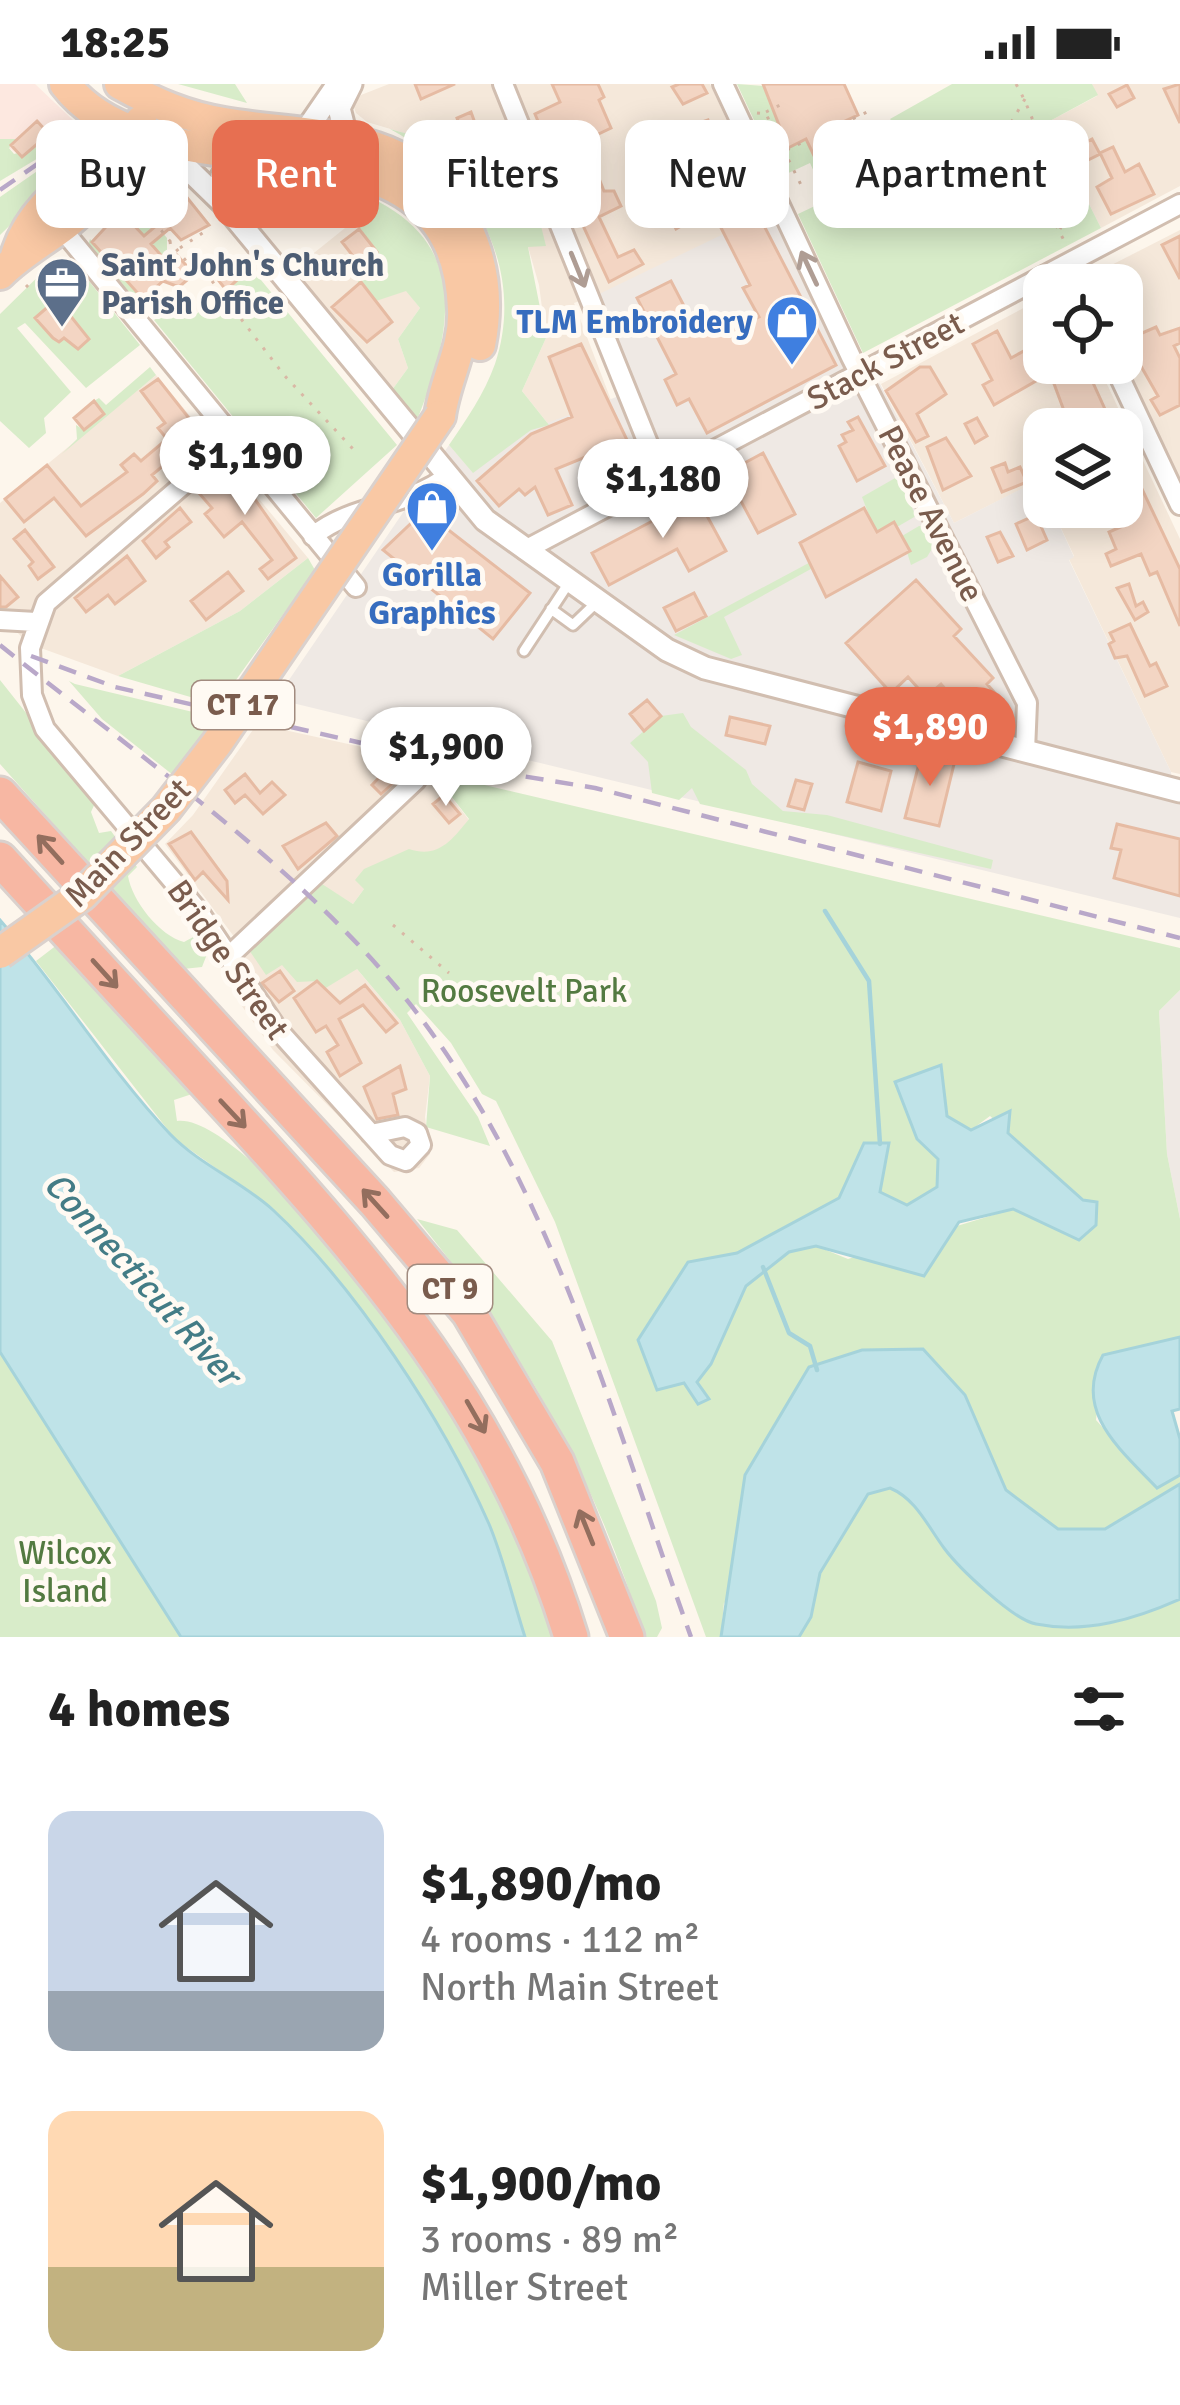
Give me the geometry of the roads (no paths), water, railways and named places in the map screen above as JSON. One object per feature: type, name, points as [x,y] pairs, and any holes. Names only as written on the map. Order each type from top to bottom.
[{"type":"highway","name":"Main Street","points":[[65,84],[107,120]]},
{"type":"highway","name":"Main Street","points":[[120,84],[153,102],[214,120]]},
{"type":"highway","points":[[140,120],[153,102]]},
{"type":"highway","name":"Main Street","points":[[0,953],[82,895],[166,809],[217,743],[440,416],[462,393],[481,341],[484,296],[474,244],[433,179],[379,147]]},
{"type":"highway","name":"Main Street","points":[[379,182],[408,198],[434,225],[456,267],[464,307],[460,350],[440,416]]},
{"type":"highway","points":[[14,273],[36,216]]},
{"type":"highway","points":[[14,273],[62,229]]},
{"type":"highway","name":"CT 9","points":[[0,794],[386,1214],[469,1313],[550,1447],[627,1637]]},
{"type":"highway","name":"CT 9","points":[[0,859],[326,1214],[412,1319],[465,1397],[510,1482],[571,1637]]},
{"type":"street","points":[[313,120],[338,84]]},
{"type":"street","points":[[342,120],[339,108],[351,84]]},
{"type":"street","points":[[502,84],[662,478]]},
{"type":"street","name":"Pease Avenue","points":[[723,84],[1027,703],[1025,751]]},
{"type":"street","points":[[188,169],[212,192]]},
{"type":"street","name":"Stack Street","points":[[525,550],[861,373],[1067,256],[1180,204]]},
{"type":"street","points":[[244,228],[485,520],[668,650],[705,668],[1180,791]]},
{"type":"street","points":[[62,229],[356,587]]},
{"type":"street","points":[[1067,256],[1069,264]]},
{"type":"street","points":[[1123,384],[1180,505]]},
{"type":"street","points":[[0,620],[36,622],[46,602],[80,570],[235,440]]},
{"type":"street","points":[[313,536],[346,514],[417,497],[448,476]]},
{"type":"street","name":"Bridge Street","points":[[36,622],[31,684],[45,729],[136,832],[277,1029],[371,1134]]},
{"type":"street","points":[[228,957],[416,780]]},
{"type":"lane","points":[[524,651],[570,581]]},
{"type":"lane","points":[[551,609],[572,625],[580,624],[598,601]]},
{"type":"water","name":"Connecticut River","points":[[0,920],[170,1134],[273,1210],[366,1316],[422,1399],[470,1484],[494,1538],[525,1637],[181,1637],[0,1352]]},
{"type":"water","points":[[941,1065],[947,1116],[971,1130],[1010,1111],[1008,1133],[1083,1200],[1097,1202],[1096,1225],[1079,1240],[1013,1209],[959,1222],[924,1276],[816,1246],[789,1252],[746,1286],[711,1364],[697,1382],[709,1399],[698,1404],[684,1383],[657,1390],[638,1340],[688,1262],[737,1253],[839,1198],[864,1143],[889,1143],[880,1192],[907,1205],[937,1187],[938,1159],[917,1139],[895,1082]]},
{"type":"water","points":[[1180,1337],[1180,1409],[1172,1411],[1180,1439],[1180,1475],[1157,1488],[1104,1428],[1093,1394],[1095,1375],[1103,1355]]},
{"type":"water","points":[[923,1349],[965,1395],[1006,1490],[1058,1529],[1105,1529],[1180,1484],[1180,1599],[1092,1626],[1036,1624],[1000,1603],[973,1579],[914,1506],[890,1488],[868,1494],[820,1573],[811,1617],[799,1637],[721,1637],[745,1475],[809,1367],[862,1350]]},
{"type":"waterway","points":[[825,911],[869,981],[880,1144]]},
{"type":"waterway","points":[[763,1267],[789,1333],[810,1346],[817,1370]]},
{"type":"railway","points":[[0,190],[36,165]]},
{"type":"railway","points":[[0,645],[207,808],[307,894],[397,988],[450,1060],[496,1136],[571,1299],[691,1637]]},
{"type":"railway","points":[[31,656],[115,687],[467,767],[595,788],[1180,938]]},
{"type":"place","name":"Saint John's Church Parish Office","points":[[62,329]]},
{"type":"place","name":"TLM Embroidery","points":[[792,367]]},
{"type":"place","name":"Gorilla Graphics","points":[[432,553]]},
{"type":"park label","name":"Roosevelt Park","points":[[524,990]]},
{"type":"park label","name":"Wilcox Island","points":[[65,1571]]}]
